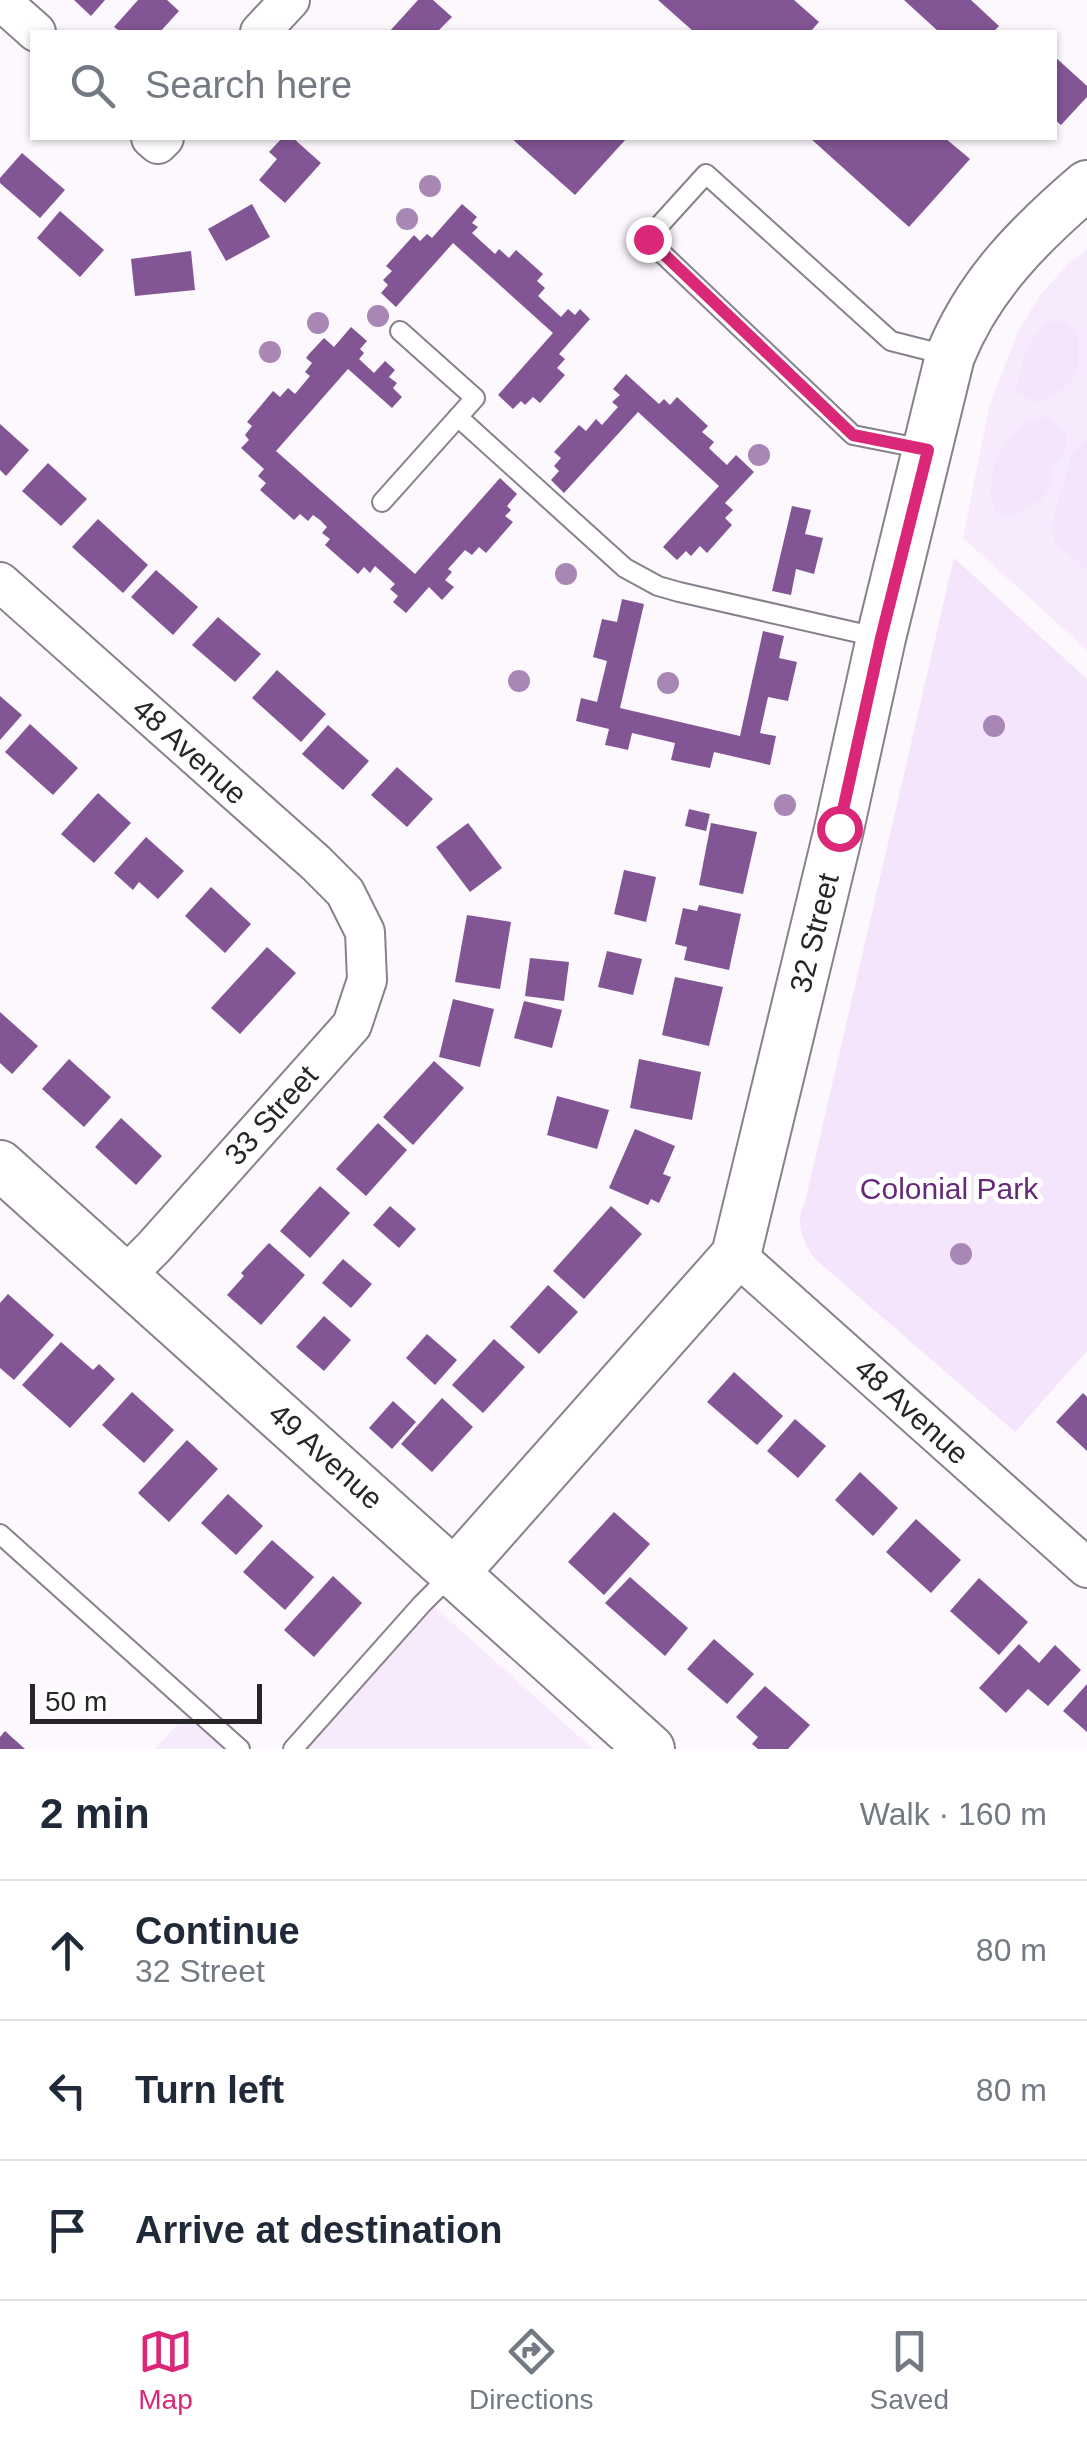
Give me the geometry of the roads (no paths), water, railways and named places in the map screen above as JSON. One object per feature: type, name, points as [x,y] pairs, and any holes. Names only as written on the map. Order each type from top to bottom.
[{"type":"street","points":[[0,0],[34,30]]},
{"type":"street","points":[[262,30],[290,0]]},
{"type":"street","name":"32 Street","points":[[455,1572],[736,1255],[950,356],[961,328],[1003,265],[1040,225],[1087,185]]},
{"type":"street","name":"48 Avenue","points":[[0,582],[316,863],[345,892],[364,932]]},
{"type":"street","name":"33 Street","points":[[124,1276],[154,1248],[352,1024],[367,980],[364,932]]},
{"type":"street","name":"49 Avenue","points":[[0,1166],[650,1749]]},
{"type":"street","name":"48 Avenue","points":[[736,1255],[1087,1568]]},
{"type":"lane","points":[[928,450],[853,435],[648,239],[706,174],[891,341],[950,356]]},
{"type":"lane","points":[[382,502],[475,398],[400,331]]},
{"type":"lane","points":[[458,418],[640,577],[679,592],[881,638]]},
{"type":"lane","points":[[0,1534],[240,1749]]},
{"type":"lane","points":[[293,1749],[455,1572]]},
{"type":"park label","name":"Colonial Park","points":[[949,1188]]}]
